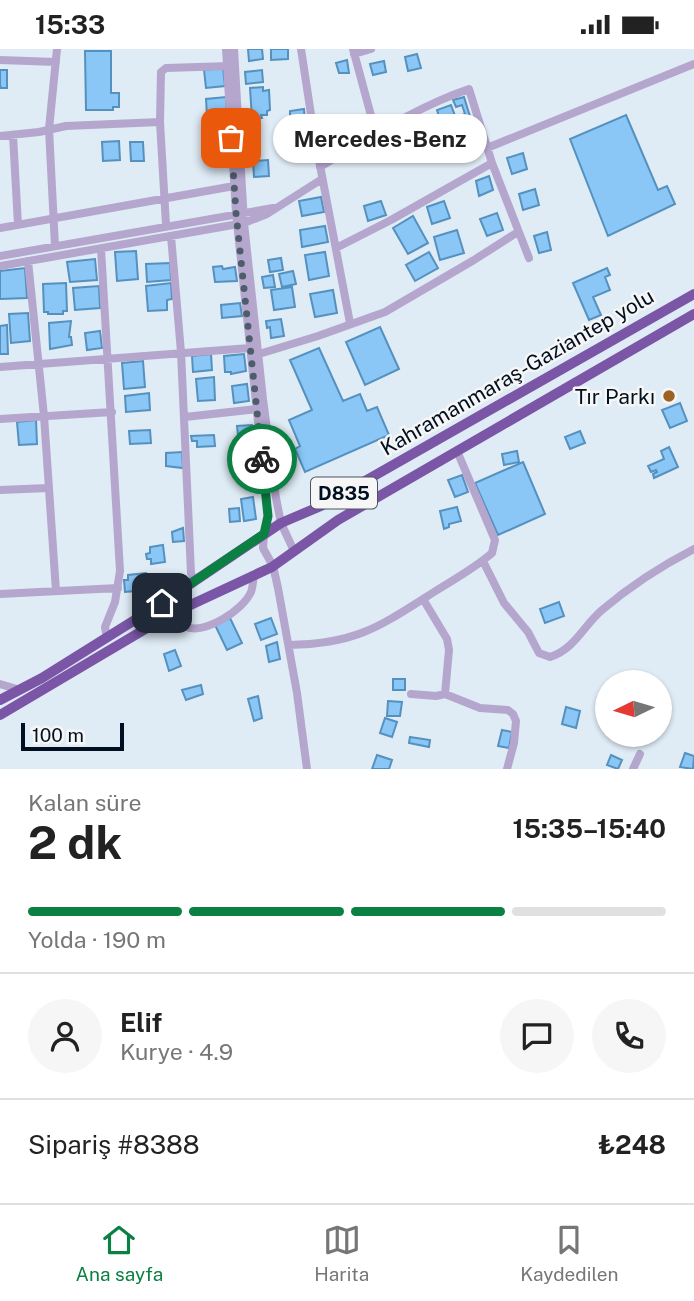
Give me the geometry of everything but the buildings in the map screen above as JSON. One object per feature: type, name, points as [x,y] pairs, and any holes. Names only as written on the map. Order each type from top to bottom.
[{"type":"highway","name":"Kahramanmaraş-Gaziantep yolu","points":[[0,699],[107,638],[281,523],[321,506],[694,294]]},
{"type":"highway","name":"Kahramanmaraş-Gaziantep yolu","points":[[0,715],[170,615],[272,566],[338,520],[694,314]]},
{"type":"street","points":[[55,246],[50,129],[57,49]]},
{"type":"street","points":[[226,49],[231,66],[240,224],[258,354],[268,516],[263,548],[272,566],[289,645],[307,769]]},
{"type":"street","points":[[234,49],[231,66],[234,187],[239,213]]},
{"type":"street","points":[[301,49],[322,179],[350,323]]},
{"type":"street","points":[[371,49],[354,52],[376,134]]},
{"type":"street","points":[[0,60],[56,62]]},
{"type":"street","points":[[487,148],[694,64]]},
{"type":"street","points":[[166,225],[159,76],[163,69],[231,66]]},
{"type":"street","points":[[320,167],[435,103],[469,89],[492,163],[529,258]]},
{"type":"street","points":[[0,136],[66,126],[160,123]]},
{"type":"street","points":[[13,135],[18,225]]},
{"type":"street","points":[[335,249],[492,163]]},
{"type":"street","points":[[0,266],[240,224],[260,217],[322,179]]},
{"type":"street","points":[[0,228],[234,187]]},
{"type":"street","points":[[0,255],[273,208]]},
{"type":"street","points":[[240,224],[239,241],[257,409],[263,426],[281,523],[294,551]]},
{"type":"street","points":[[218,228],[239,241]]},
{"type":"street","points":[[258,354],[385,312],[518,232]]},
{"type":"street","points":[[171,236],[185,417],[191,573],[194,580]]},
{"type":"street","points":[[101,249],[120,571],[115,602],[105,627],[107,638]]},
{"type":"street","points":[[29,261],[44,416],[55,591]]},
{"type":"street","points":[[0,367],[250,348]]},
{"type":"street","points":[[185,417],[257,409]]},
{"type":"street","points":[[0,419],[111,412]]},
{"type":"street","points":[[289,645],[342,641],[381,625],[492,553],[495,540],[457,451]]},
{"type":"street","points":[[0,490],[48,488]]},
{"type":"street","points":[[483,561],[504,603],[528,632],[539,653],[550,657],[573,642],[600,611],[670,562],[694,549]]},
{"type":"street","points":[[162,603],[170,615],[185,627],[204,628],[239,609],[251,592],[254,575]]},
{"type":"street","points":[[0,594],[118,589]]},
{"type":"street","points":[[422,599],[447,639],[449,650],[445,694]]},
{"type":"street","points":[[0,684],[17,689]]},
{"type":"street","points":[[411,694],[445,694],[480,708],[508,710],[516,721],[507,769]]},
{"type":"street","points":[[633,769],[640,754]]},
{"type":"way so far","points":[[231,138],[236,213],[262,459]]},
{"type":"place","name":"Mercedes-Benz","points":[[231,138]]},
{"type":"place","name":"Tır Parkı","points":[[669,396]]},
{"type":"route","points":[[162,603],[264,534],[268,516],[262,459]]}]
